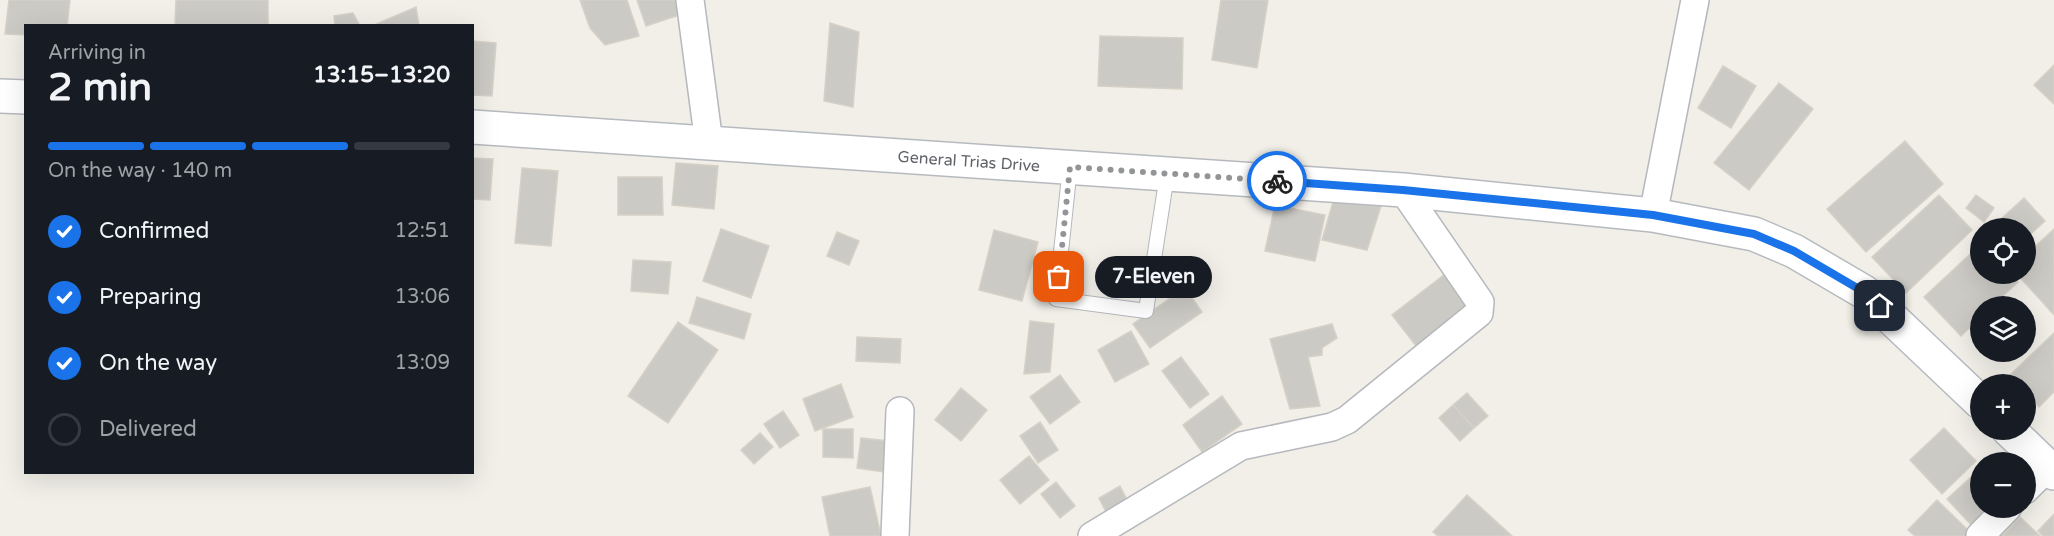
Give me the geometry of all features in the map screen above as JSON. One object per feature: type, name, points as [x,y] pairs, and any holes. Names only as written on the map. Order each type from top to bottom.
[{"type":"main road","points":[[0,96],[24,97]]},
{"type":"main road","name":"General Trias Drive","points":[[474,127],[1403,190],[1653,215],[1754,234],[1794,251],[1864,292],[1970,393]]},
{"type":"main road","points":[[2020,440],[2051,470]]},
{"type":"street","points":[[690,0],[709,142]]},
{"type":"street","points":[[1653,215],[1695,0]]},
{"type":"street","points":[[1092,536],[1241,446],[1332,426],[1347,420],[1479,313],[1480,302],[1403,190]]},
{"type":"street","points":[[895,536],[900,411]]},
{"type":"street","points":[[2036,482],[2051,470]]},
{"type":"street","points":[[1980,536],[1997,518]]},
{"type":"lane","points":[[1070,167],[1056,299],[1146,311],[1167,174]]},
{"type":"building","points":[[9,0],[70,0],[67,24],[24,24],[24,35],[5,34]]},
{"type":"building","points":[[176,0],[268,0],[268,24],[175,24]]},
{"type":"building","points":[[580,0],[627,0],[639,36],[605,45],[590,28]]},
{"type":"building","points":[[637,0],[675,0],[679,15],[646,26]]},
{"type":"building","points":[[1221,0],[1268,0],[1257,68],[1212,60]]},
{"type":"building","points":[[416,7],[419,24],[377,24]]},
{"type":"building","points":[[353,13],[359,24],[335,24],[334,16]]},
{"type":"building","points":[[830,23],[859,32],[853,107],[824,101]]},
{"type":"building","points":[[1100,36],[1183,38],[1182,89],[1098,86]]},
{"type":"building","points":[[474,41],[496,43],[492,96],[474,95]]},
{"type":"building","points":[[2054,65],[2054,104],[2034,85]]},
{"type":"building","points":[[1723,66],[1756,86],[1731,128],[1698,108]]},
{"type":"building","points":[[1779,83],[1813,109],[1749,190],[1714,163]]},
{"type":"building","points":[[1905,141],[1943,184],[1866,252],[1827,209]]},
{"type":"building","points":[[474,158],[493,159],[490,200],[474,199]]},
{"type":"building","points":[[676,163],[718,166],[714,209],[672,205]]},
{"type":"building","points":[[522,168],[558,171],[551,246],[515,243]]},
{"type":"building","points":[[618,177],[662,177],[663,215],[618,215]]},
{"type":"building","points":[[1939,195],[1970,228],[1970,232],[1906,293],[1872,257]]},
{"type":"building","points":[[1976,195],[1994,208],[1987,218],[1979,218],[1966,208]]},
{"type":"building","points":[[2024,198],[2045,221],[2036,229],[2036,218],[2002,218]]},
{"type":"building","points":[[1333,202],[1381,206],[1367,250],[1322,240]]},
{"type":"building","points":[[1275,205],[1325,215],[1315,261],[1265,251]]},
{"type":"building","points":[[721,229],[769,246],[751,298],[703,281]]},
{"type":"building","points":[[2054,229],[2054,315],[2026,284],[2036,284],[2036,246]]},
{"type":"building","points":[[994,230],[1038,242],[1022,301],[979,290]]},
{"type":"building","points":[[837,232],[859,241],[849,265],[827,256]]},
{"type":"building","points":[[1970,254],[1970,284],[2016,284],[2003,296],[1970,296],[1970,327],[1961,336],[1924,297]]},
{"type":"building","points":[[633,260],[671,262],[668,294],[631,291]]},
{"type":"building","points":[[1449,271],[1477,307],[1420,351],[1392,315]]},
{"type":"building","points":[[1185,288],[1202,312],[1150,348],[1133,324]]},
{"type":"building","points":[[697,297],[751,314],[744,339],[689,323]]},
{"type":"building","points":[[1030,321],[1054,324],[1050,372],[1024,374]]},
{"type":"building","points":[[678,322],[718,350],[668,423],[628,396]]},
{"type":"building","points":[[1332,324],[1337,338],[1322,348],[1322,355],[1308,357],[1320,406],[1290,409],[1270,339]]},
{"type":"building","points":[[1131,331],[1149,364],[1115,382],[1098,350]]},
{"type":"building","points":[[2054,333],[2054,392],[2039,407],[2036,404],[2036,374],[2011,374],[2024,362],[2036,362],[2036,350]]},
{"type":"building","points":[[857,337],[901,339],[900,363],[856,361]]},
{"type":"building","points":[[1181,357],[1209,394],[1190,408],[1162,371]]},
{"type":"building","points":[[1060,375],[1080,402],[1050,424],[1030,397]]},
{"type":"building","points":[[841,384],[853,417],[815,431],[803,399]]},
{"type":"building","points":[[961,388],[987,410],[961,441],[935,420]]},
{"type":"building","points":[[1467,393],[1488,416],[1474,428],[1453,405]]},
{"type":"building","points":[[1222,396],[1242,424],[1202,452],[1183,425]]},
{"type":"building","points":[[1453,405],[1474,428],[1460,441],[1439,418]]},
{"type":"building","points":[[783,411],[799,435],[780,448],[764,424]]},
{"type":"building","points":[[1040,422],[1058,450],[1038,463],[1020,436]]},
{"type":"building","points":[[1944,428],[1970,455],[1970,467],[1942,494],[1910,460]]},
{"type":"building","points":[[823,429],[853,429],[853,458],[823,457]]},
{"type":"building","points":[[760,433],[773,447],[754,464],[741,450]]},
{"type":"building","points":[[861,438],[889,441],[884,472],[857,468]]},
{"type":"building","points":[[1029,456],[1049,480],[1020,504],[1000,480]]},
{"type":"building","points":[[1970,478],[1970,518],[1985,518],[1974,528],[1947,499]]},
{"type":"building","points":[[1056,482],[1075,506],[1060,518],[1041,494]]},
{"type":"building","points":[[1120,486],[1129,504],[1108,516],[1099,498]]},
{"type":"building","points":[[870,487],[881,536],[830,536],[822,497]]},
{"type":"building","points":[[1467,495],[1512,536],[1438,536],[1433,532]]},
{"type":"building","points":[[1937,500],[1971,533],[1968,536],[1915,536],[1908,530]]},
{"type":"building","points":[[2054,514],[2054,536],[2043,536],[2038,531]]},
{"type":"building","points":[[2021,518],[2040,536],[2002,536]]},
{"type":"way so far","points":[[1059,277],[1070,167],[1277,181]]},
{"type":"place","name":"7-Eleven","points":[[1059,277]]},
{"type":"route","points":[[1277,181],[1403,190],[1653,215],[1754,234],[1794,251],[1864,292],[1880,306]]}]
